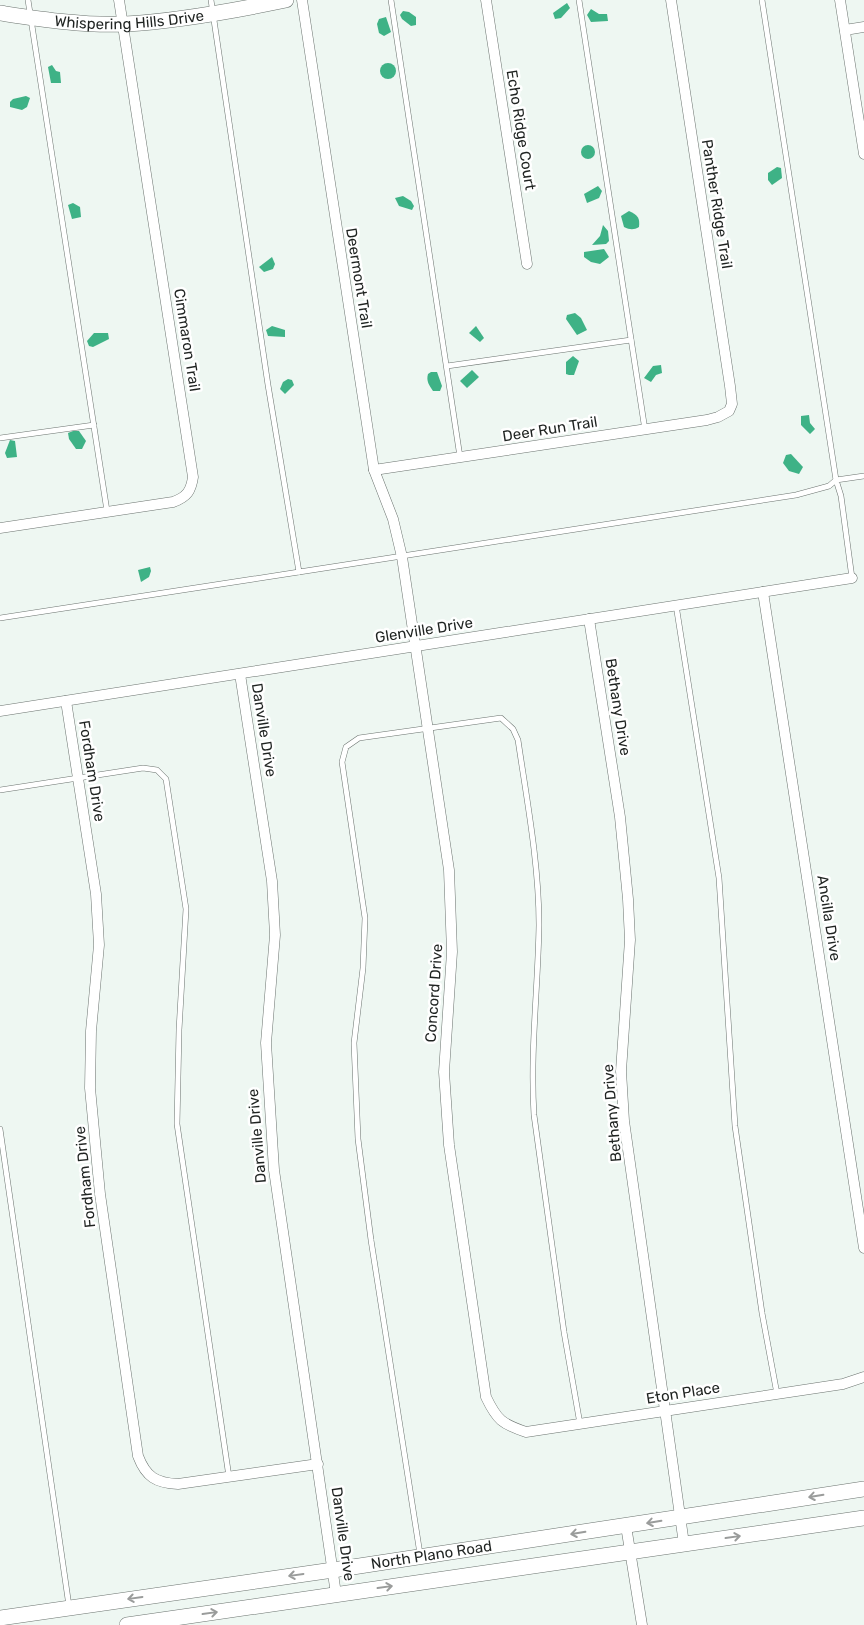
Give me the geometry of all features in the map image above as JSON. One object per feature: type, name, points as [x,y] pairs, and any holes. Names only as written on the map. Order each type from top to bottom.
[{"type":"main road","name":"Whispering Hills Drive","points":[[0,13],[31,18],[123,24],[212,7],[286,0]]},
{"type":"main road","name":"North Plano Road","points":[[0,1618],[333,1570],[864,1489]]},
{"type":"main road","name":"North Plano Road","points":[[127,1625],[864,1518]]},
{"type":"street","name":"Cimmaron Trail","points":[[0,528],[182,499],[189,493],[193,477],[120,0]]},
{"type":"street","name":"Deermont Trail","points":[[302,0],[374,470],[393,519],[402,557]]},
{"type":"street","name":"Echo Ridge Court","points":[[486,0],[527,264]]},
{"type":"street","name":"Panther Ridge Trail","points":[[670,0],[730,386],[732,404],[729,411]]},
{"type":"street","points":[[840,0],[861,115],[864,154]]},
{"type":"street","points":[[845,30],[864,27]]},
{"type":"street","name":"Deer Run Trail","points":[[374,470],[645,430],[718,417],[729,411]]},
{"type":"street","name":"Concord Drive","points":[[402,557],[449,870],[452,944],[444,1072],[449,1145],[486,1397],[494,1414],[505,1425]]},
{"type":"street","name":"Glenville Drive","points":[[0,711],[852,578]]},
{"type":"street","name":"Ancilla Drive","points":[[764,592],[864,1248]]},
{"type":"street","name":"Bethany Drive","points":[[588,619],[620,817],[628,899],[630,940],[621,1071],[624,1120],[667,1411],[684,1544]]},
{"type":"street","name":"Danville Drive","points":[[240,674],[272,881],[276,935],[266,1044],[274,1170],[336,1594]]},
{"type":"street","name":"Fordham Drive","points":[[66,701],[96,894],[99,946],[91,1031],[90,1088],[100,1194],[138,1456],[144,1471],[166,1484],[178,1484],[318,1464]]},
{"type":"street","name":"Eton Place","points":[[505,1425],[526,1432],[843,1384],[864,1377]]},
{"type":"street","points":[[626,1526],[642,1625]]},
{"type":"lane","points":[[28,0],[107,511]]},
{"type":"lane","points":[[391,0],[460,458]]},
{"type":"lane","points":[[579,0],[645,430]]},
{"type":"lane","points":[[762,0],[836,480],[841,496],[852,578]]},
{"type":"lane","points":[[212,7],[268,385],[299,572]]},
{"type":"lane","points":[[446,366],[630,340]]},
{"type":"lane","points":[[0,438],[94,425]]},
{"type":"lane","points":[[0,618],[796,495],[829,486],[836,480],[864,476]]},
{"type":"lane","points":[[676,605],[719,878],[736,1126],[762,1313],[777,1394]]},
{"type":"lane","points":[[420,1557],[371,1240],[358,1139],[354,1043],[363,968],[365,918],[342,762],[346,747],[359,738],[501,718],[513,729],[518,740],[534,864],[539,923],[532,1081],[534,1115],[564,1332],[580,1424]]},
{"type":"lane","points":[[0,790],[150,769],[163,774],[168,786],[186,909],[179,1030],[177,1124],[229,1477]]},
{"type":"lane","points":[[0,1130],[70,1608]]},
{"type":"shaded area","points":[[567,3],[570,8],[561,18],[555,19],[553,13]]},
{"type":"shaded area","points":[[591,9],[599,14],[607,14],[608,21],[591,22],[587,15]]},
{"type":"shaded area","points":[[403,11],[409,12],[416,17],[416,25],[411,26],[402,19],[400,15]]},
{"type":"shaded area","points":[[386,17],[391,32],[384,36],[379,33],[377,24],[379,19]]},
{"type":"shaded area","points":[[388,63],[394,65],[396,71],[394,77],[388,79],[382,77],[380,71],[382,65]]},
{"type":"shaded area","points":[[52,65],[56,71],[60,72],[61,83],[51,83],[48,67]]},
{"type":"shaded area","points":[[26,96],[30,98],[27,107],[22,110],[10,107],[10,102],[13,99]]},
{"type":"shaded area","points":[[588,145],[593,147],[595,152],[593,157],[588,159],[583,157],[581,152],[583,147]]},
{"type":"shaded area","points":[[777,167],[781,168],[782,178],[772,185],[768,180],[768,173]]},
{"type":"shaded area","points":[[598,186],[602,191],[599,198],[587,203],[584,194]]},
{"type":"shaded area","points":[[403,196],[411,201],[414,206],[412,210],[399,206],[395,198]]},
{"type":"shaded area","points":[[73,203],[80,207],[81,217],[72,219],[68,205]]},
{"type":"shaded area","points":[[629,211],[638,217],[639,227],[635,229],[624,227],[621,216]]},
{"type":"shaded area","points":[[603,225],[608,231],[609,241],[606,244],[592,245],[600,236]]},
{"type":"shaded area","points":[[604,249],[609,257],[600,264],[591,262],[584,257],[584,252]]},
{"type":"shaded area","points":[[272,257],[275,264],[273,269],[264,272],[259,267]]},
{"type":"shaded area","points":[[575,313],[581,318],[587,330],[577,335],[566,319],[567,315]]},
{"type":"shaded area","points":[[272,326],[285,330],[285,337],[268,336],[266,330]]},
{"type":"shaded area","points":[[476,326],[484,338],[480,342],[469,333]]},
{"type":"shaded area","points":[[94,333],[108,333],[109,339],[93,347],[89,346],[87,341]]},
{"type":"shaded area","points":[[573,356],[579,361],[574,375],[569,375],[566,374],[566,362]]},
{"type":"shaded area","points":[[661,365],[662,373],[656,375],[651,382],[644,378],[653,366]]},
{"type":"shaded area","points":[[472,370],[479,377],[467,388],[460,381]]},
{"type":"shaded area","points":[[431,372],[437,372],[442,386],[440,391],[433,391],[429,385],[427,376]]},
{"type":"shaded area","points":[[288,379],[292,380],[294,385],[285,394],[280,389],[283,382]]},
{"type":"shaded area","points":[[809,415],[810,423],[815,429],[810,434],[801,425],[801,416]]},
{"type":"shaded area","points":[[79,431],[86,441],[82,449],[76,449],[69,439],[68,433]]},
{"type":"shaded area","points":[[10,440],[15,441],[17,457],[7,458],[5,453]]},
{"type":"shaded area","points":[[791,454],[803,467],[799,474],[789,471],[783,463],[786,455]]},
{"type":"shaded area","points":[[150,567],[149,577],[141,582],[138,570]]}]
